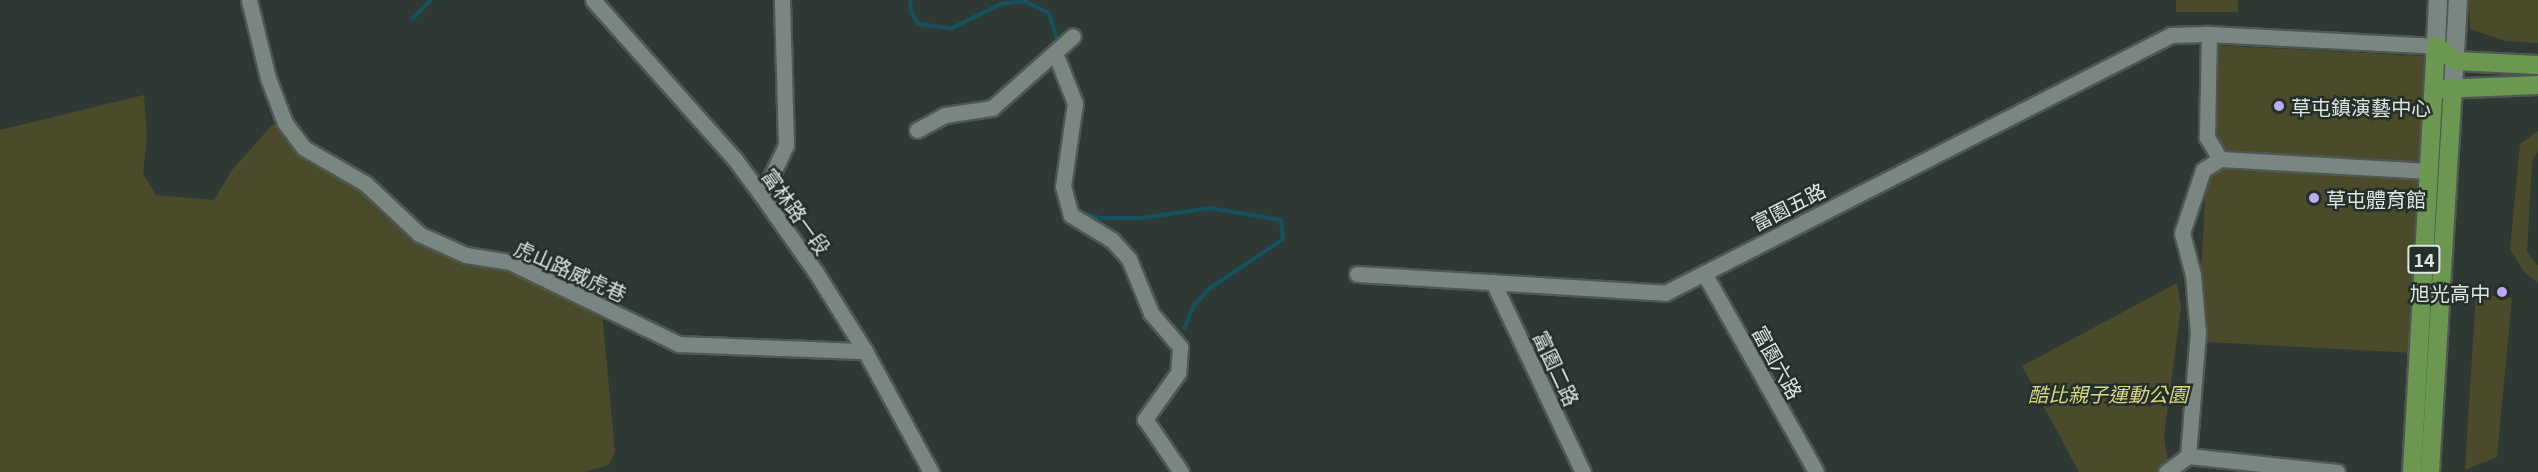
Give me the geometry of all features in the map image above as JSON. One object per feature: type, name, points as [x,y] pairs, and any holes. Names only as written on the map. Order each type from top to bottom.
[{"type":"main road","points":[[2436,46],[2456,61],[2538,65]]},
{"type":"main road","name":"14","points":[[2412,472],[2436,46]]},
{"type":"main road","points":[[2434,90],[2538,85]]},
{"type":"main road","name":"14","points":[[2430,472],[2453,89]]},
{"type":"street","name":"虎山路威虎巷","points":[[249,0],[268,78],[285,123],[304,148],[366,184],[419,234],[466,255],[510,262],[679,344],[865,351]]},
{"type":"street","name":"富林路一段","points":[[593,0],[734,159],[762,196],[815,271],[865,351],[931,472]]},
{"type":"street","points":[[762,196],[786,145],[782,0]]},
{"type":"street","points":[[2436,46],[2438,0]]},
{"type":"street","points":[[2453,89],[2458,0]]},
{"type":"street","points":[[2209,34],[2207,137],[2220,159]]},
{"type":"street","name":"富園五路","points":[[1357,274],[1665,293],[2170,35],[2209,34],[2436,46]]},
{"type":"street","points":[[917,130],[945,115],[992,108],[1063,45],[1075,103],[1064,186],[1071,215],[1112,240],[1129,259],[1150,313],[1180,347],[1178,373],[1145,419],[1180,472]]},
{"type":"street","points":[[2188,456],[2198,333],[2193,275],[2182,233],[2203,170],[2220,159],[2429,171]]},
{"type":"street","name":"富園六路","points":[[1704,273],[1816,472]]},
{"type":"street","name":"富園二路","points":[[1493,282],[1583,472]]},
{"type":"street","points":[[2166,472],[2188,456],[2337,472]]},
{"type":"green space","points":[[2176,0],[2238,0],[2238,12],[2176,12]]},
{"type":"green space","points":[[2469,0],[2538,0],[2538,43],[2505,41],[2470,29]]},
{"type":"green space","name":"草屯體育館","points":[[2213,45],[2426,56],[2410,353],[2197,342]]},
{"type":"green space","points":[[144,95],[147,137],[143,174],[156,195],[214,200],[232,170],[272,125],[278,124],[289,146],[362,191],[406,231],[486,259],[602,312],[615,452],[609,465],[584,472],[0,472],[0,130]]},
{"type":"green space","points":[[2538,131],[2538,151],[2532,161],[2527,252],[2538,266],[2538,283],[2524,272],[2510,249],[2520,144]]},
{"type":"green space","name":"酷比親子運動公園","points":[[2177,283],[2181,307],[2164,436],[2168,462],[2158,472],[2079,472],[2022,366]]},
{"type":"green space","points":[[2476,294],[2512,298],[2497,457],[2465,470]]},
{"type":"waterway","points":[[413,18],[431,0]]},
{"type":"waterway","points":[[910,0],[911,12],[918,24],[952,28],[1001,4],[1024,1],[1049,13],[1058,43]]},
{"type":"waterway","points":[[1078,212],[1101,218],[1141,218],[1210,208],[1281,220],[1283,239],[1209,289],[1194,305],[1184,328]]},
{"type":"place","name":"草屯鎮演藝中心","points":[[2279,106]]},
{"type":"place","name":"草屯體育館","points":[[2314,198]]},
{"type":"place","name":"旭光高中","points":[[2502,292]]}]
